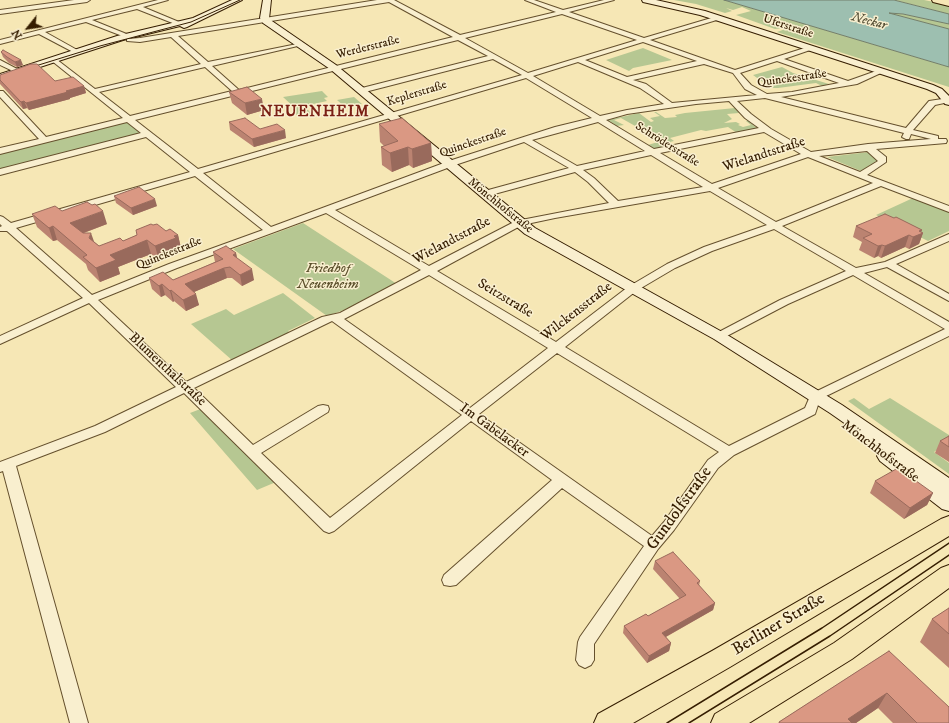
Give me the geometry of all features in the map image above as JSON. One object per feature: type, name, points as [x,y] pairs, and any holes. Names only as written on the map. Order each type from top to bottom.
[{"type":"main road","points":[[936,0],[949,3]]},
{"type":"main road","name":"Berliner Straße","points":[[608,723],[721,660],[949,525]]},
{"type":"main road","points":[[725,723],[844,651],[949,575]]},
{"type":"street","points":[[0,12],[86,0]]},
{"type":"street","points":[[132,0],[145,5]]},
{"type":"street","points":[[0,42],[166,0]]},
{"type":"street","points":[[128,38],[177,28],[238,0]]},
{"type":"street","points":[[265,19],[267,0]]},
{"type":"street","points":[[86,20],[128,38],[140,40],[389,0]]},
{"type":"street","name":"Schröderstraße","points":[[389,0],[529,74],[711,188],[856,271],[949,327]]},
{"type":"street","points":[[528,0],[735,72],[748,87],[768,97],[946,141]]},
{"type":"street","name":"Werderstraße","points":[[0,151],[611,0]]},
{"type":"street","name":"Uferstraße","points":[[646,0],[718,18],[920,84],[946,96]]},
{"type":"street","points":[[137,7],[177,23]]},
{"type":"street","name":"Keplerstraße","points":[[9,227],[394,115],[718,18]]},
{"type":"street","name":"Mönchhofstraße","points":[[265,19],[334,68],[361,91],[394,115],[518,223],[538,236],[632,289],[719,336],[836,409],[949,487]]},
{"type":"street","points":[[0,77],[77,52],[177,23],[193,20]]},
{"type":"street","points":[[40,32],[77,52]]},
{"type":"street","points":[[172,34],[237,92]]},
{"type":"street","points":[[95,91],[300,44]]},
{"type":"street","points":[[735,72],[811,48]]},
{"type":"street","points":[[361,91],[495,56]]},
{"type":"street","points":[[577,59],[648,89],[670,105]]},
{"type":"street","points":[[778,59],[848,83]]},
{"type":"street","points":[[54,60],[95,91],[147,134],[198,171],[269,230]]},
{"type":"street","points":[[626,79],[703,61]]},
{"type":"street","points":[[0,62],[17,72]]},
{"type":"street","name":"Quinckestraße","points":[[0,340],[90,299],[269,230],[525,138],[599,118],[670,105],[768,97],[818,90],[848,83],[881,71]]},
{"type":"street","points":[[0,93],[44,140]]},
{"type":"street","points":[[903,144],[909,132],[932,103],[946,96]]},
{"type":"street","points":[[732,100],[748,116],[766,129],[810,154],[949,208]]},
{"type":"street","points":[[484,194],[576,169],[766,129]]},
{"type":"street","points":[[0,172],[147,134]]},
{"type":"street","points":[[525,138],[576,169],[591,180],[616,205]]},
{"type":"street","name":"Wielandtstraße","points":[[4,466],[100,429],[326,319],[342,316],[518,223],[555,215],[711,188],[810,154],[868,147],[946,141]]},
{"type":"street","points":[[861,175],[882,162],[883,159],[868,147]]},
{"type":"street","name":"Wilckensstraße","points":[[329,527],[632,289],[671,266],[708,249],[775,225],[882,183]]},
{"type":"street","name":"Seitzstraße","points":[[327,209],[729,452]]},
{"type":"street","name":"Blumenthalstraße","points":[[0,219],[90,299],[199,400],[329,527]]},
{"type":"street","points":[[719,336],[784,302],[856,271],[888,264],[949,237]]},
{"type":"street","points":[[888,264],[949,298]]},
{"type":"street","name":"Im Gabelacker","points":[[335,318],[653,544]]},
{"type":"street","points":[[815,397],[867,373],[911,349],[949,332]]},
{"type":"street","name":"Mönchhofstraße","points":[[815,397],[828,414],[949,504]]},
{"type":"street","name":"Gundolfstraße","points":[[585,660],[586,642],[653,544],[669,526],[707,470],[719,458],[729,452],[810,411],[815,397]]},
{"type":"street","points":[[252,452],[323,409]]},
{"type":"street","points":[[4,466],[79,723]]},
{"type":"street","points":[[450,580],[562,480]]},
{"type":"green space","points":[[674,0],[724,0],[949,67],[949,87],[777,32],[791,27],[775,29],[736,15],[751,11],[742,7],[733,10],[726,8],[732,11],[725,13],[696,4]]},
{"type":"green space","points":[[895,0],[924,0],[949,5],[949,14]]},
{"type":"green space","points":[[889,13],[903,14],[949,24],[949,29]]},
{"type":"green space","points":[[643,48],[672,60],[633,68],[629,71],[606,60]]},
{"type":"green space","points":[[782,67],[793,73],[829,84],[822,86],[816,83],[771,88],[753,75]]},
{"type":"green space","points":[[322,91],[328,97],[324,98],[327,101],[304,106],[312,114],[299,117],[292,111],[295,108],[283,97]]},
{"type":"green space","points":[[354,97],[362,104],[345,107],[337,100]]},
{"type":"green space","points":[[735,108],[739,113],[727,114],[732,119],[724,123],[736,122],[740,124],[738,125],[743,127],[751,125],[746,121],[749,121],[758,129],[737,133],[728,127],[706,131],[701,130],[670,138],[674,141],[670,142],[673,146],[655,149],[648,145],[661,141],[658,139],[660,138],[654,134],[646,134],[642,132],[644,131],[621,118],[614,120],[624,125],[617,126],[608,120],[639,113],[651,122],[654,121],[650,118],[660,116],[654,112],[665,118],[677,117],[675,115],[685,113]]},
{"type":"green space","points":[[129,121],[144,133],[0,171],[0,152]]},
{"type":"green space","points":[[869,152],[878,160],[861,171],[827,157]]},
{"type":"green space","points":[[913,198],[949,212],[949,231],[928,241],[876,215]]},
{"type":"green space","name":"Friedhof Neuenheim","points":[[303,223],[397,284],[344,310],[327,316],[233,249]]},
{"type":"green space","points":[[283,293],[315,318],[288,331],[290,333],[233,361],[191,324],[226,309],[234,315]]},
{"type":"green space","points":[[854,398],[869,409],[890,398],[949,435],[949,442],[934,452],[949,463],[949,474],[848,401]]},
{"type":"green space","points":[[203,408],[276,482],[257,490],[190,413]]},
{"type":"water","name":"Neckar","points":[[724,0],[894,0],[949,14],[949,24],[903,14],[889,13],[949,29],[949,67]]},
{"type":"building","points":[[3,50],[21,60],[15,62],[1,52]]},
{"type":"building","points":[[31,64],[37,64],[55,81],[73,77],[84,86],[66,91],[68,92],[26,103],[24,101],[21,102],[0,80],[0,75]]},
{"type":"building","points":[[247,87],[262,99],[245,103],[229,92]]},
{"type":"building","points":[[245,118],[260,129],[277,124],[285,130],[252,139],[229,122]]},
{"type":"building","points":[[402,118],[431,143],[412,149],[408,147],[390,153],[381,147],[398,141],[379,124]]},
{"type":"building","points":[[139,187],[155,199],[131,208],[114,196]]},
{"type":"building","points":[[87,202],[92,205],[95,204],[103,211],[70,223],[83,233],[91,233],[89,238],[99,246],[120,238],[123,241],[137,235],[136,230],[151,224],[157,224],[166,231],[170,229],[178,235],[174,236],[176,238],[155,246],[147,240],[110,255],[116,260],[96,268],[83,257],[87,255],[53,226],[49,228],[32,214],[55,206],[62,211]]},
{"type":"building","points":[[885,214],[894,218],[896,217],[922,230],[919,231],[923,233],[913,237],[909,235],[885,246],[878,246],[863,238],[872,234],[856,226]]},
{"type":"building","points":[[226,246],[236,253],[233,255],[252,269],[240,275],[230,267],[224,268],[185,284],[196,294],[183,300],[162,284],[159,286],[149,278],[163,272],[173,280],[223,259],[213,252]]},
{"type":"building","points":[[949,436],[949,447],[940,441]]},
{"type":"building","points":[[898,468],[933,493],[910,508],[875,481]]},
{"type":"building","points":[[673,552],[700,581],[697,583],[715,603],[662,633],[671,643],[649,656],[624,626],[646,614],[648,616],[686,595],[655,561]]},
{"type":"building","points":[[949,608],[949,634],[932,619]]},
{"type":"building","points":[[889,651],[949,707],[949,723],[917,723],[887,693],[848,719],[852,723],[779,722]]},
{"type":"tram line","points":[[29,68],[100,46],[191,22],[240,0]]},
{"type":"tram line","points":[[667,723],[822,628],[949,543]]},
{"type":"tram line","points":[[689,723],[830,636],[949,555]]},
{"type":"district","name":"NEUENHEIM","points":[[315,113]]}]
